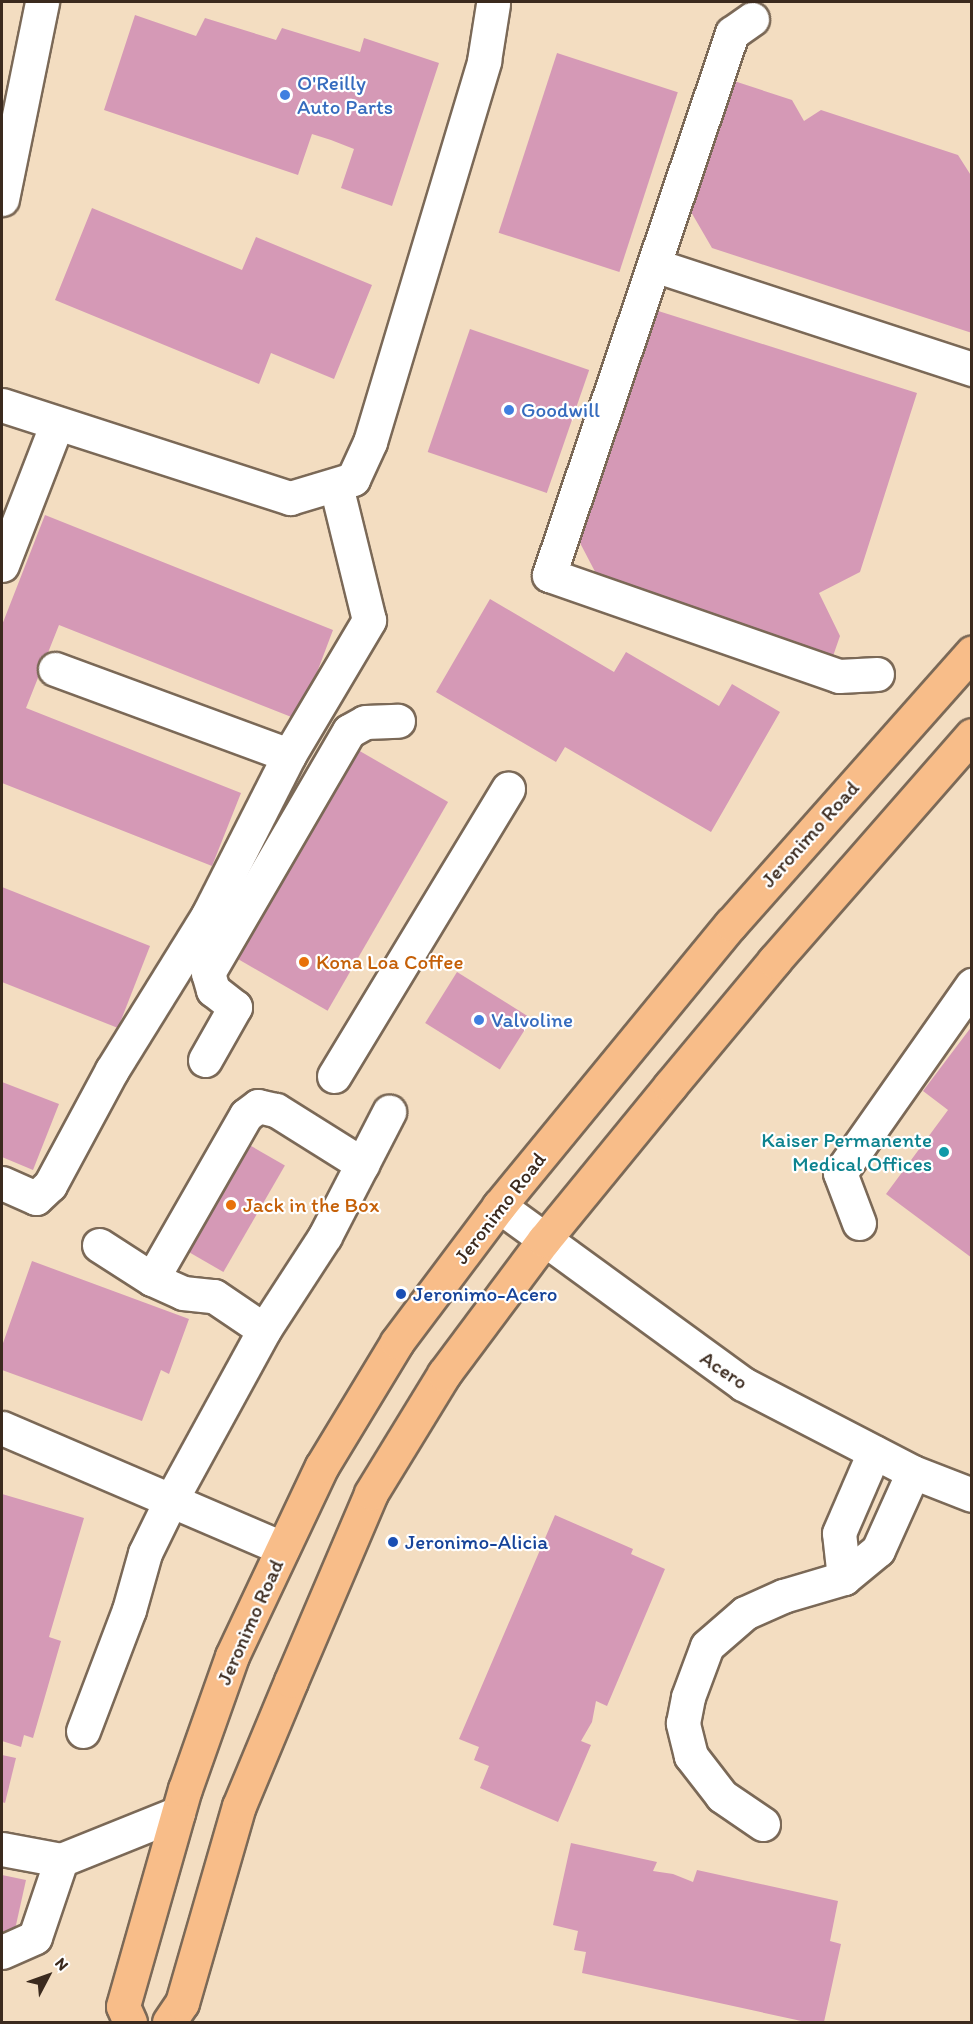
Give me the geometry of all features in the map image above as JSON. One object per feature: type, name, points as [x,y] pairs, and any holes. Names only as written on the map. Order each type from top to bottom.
[{"type":"main road","name":"Jeronimo Road","points":[[130,2022],[123,2006],[178,1813],[232,1656],[322,1466],[397,1342],[499,1206],[731,924],[972,653]]},
{"type":"main road","points":[[169,2022],[182,2003],[239,1806],[371,1493],[444,1374],[544,1240],[774,961],[972,735]]},
{"type":"street","points":[[2,199],[42,2]]},
{"type":"street","points":[[2,405],[290,498],[353,479],[370,442],[484,61],[493,4]]},
{"type":"street","points":[[752,19],[732,33],[549,575],[839,676],[877,674]]},
{"type":"street","points":[[654,265],[972,369]]},
{"type":"street","points":[[2,565],[57,423]]},
{"type":"street","points":[[2,1183],[36,1198],[50,1185],[112,1070],[208,915],[289,755],[369,620],[336,486]]},
{"type":"street","points":[[55,669],[289,755]]},
{"type":"street","points":[[205,1060],[235,1006],[213,990],[208,973],[349,731],[365,722],[398,721]]},
{"type":"street","points":[[334,1076],[508,789]]},
{"type":"street","points":[[859,1223],[840,1173],[972,985]]},
{"type":"street","points":[[152,1279],[246,1115],[258,1106],[276,1110],[362,1164]]},
{"type":"street","points":[[83,1731],[129,1610],[145,1553],[171,1500],[264,1330],[325,1236],[389,1112]]},
{"type":"street","name":"Acero","points":[[499,1206],[743,1384],[913,1472],[972,1495]]},
{"type":"street","points":[[99,1245],[152,1279],[183,1293],[214,1296],[264,1330]]},
{"type":"street","points":[[2,1428],[282,1548]]},
{"type":"street","points":[[844,1578],[839,1533],[874,1452]]},
{"type":"street","points":[[763,1824],[722,1796],[691,1756],[683,1723],[688,1696],[707,1646],[745,1613],[783,1596],[844,1578],[878,1550],[913,1472]]},
{"type":"street","points":[[2,1849],[61,1860],[178,1813]]},
{"type":"street","points":[[2,1952],[35,1937],[61,1860]]},
{"type":"building","points":[[135,15],[196,36],[205,18],[276,40],[282,28],[360,52],[364,38],[439,63],[392,206],[341,188],[354,149],[331,140],[312,134],[298,175],[104,110]]},
{"type":"building","points":[[557,53],[678,92],[619,272],[499,233]]},
{"type":"building","points":[[728,79],[792,100],[804,121],[821,110],[958,155],[972,177],[972,333],[712,248],[687,205]]},
{"type":"building","points":[[92,208],[242,270],[256,237],[372,285],[334,379],[271,353],[259,384],[55,300]]},
{"type":"building","points":[[652,309],[917,393],[860,572],[819,593],[840,636],[832,659],[602,585],[579,541]]},
{"type":"building","name":"Goodwill","points":[[470,329],[589,370],[547,493],[428,452]]},
{"type":"building","points":[[45,515],[333,630],[299,720],[59,625],[26,708],[241,793],[212,866],[2,783],[2,625]]},
{"type":"building","points":[[490,599],[614,672],[626,652],[719,706],[732,684],[780,712],[711,832],[565,747],[556,762],[436,692]]},
{"type":"building","points":[[358,750],[448,802],[328,1011],[238,959]]},
{"type":"building","points":[[2,887],[150,946],[118,1028],[2,982]]},
{"type":"building","name":"Valvoline","points":[[457,972],[532,1019],[500,1070],[425,1023]]},
{"type":"building","name":"Kaiser Permanente Medical Offices","points":[[972,1026],[972,1258],[886,1194],[948,1110],[923,1091]]},
{"type":"building","points":[[2,1082],[59,1104],[33,1170],[2,1157]]},
{"type":"building","name":"Jack in the Box","points":[[239,1139],[285,1166],[223,1272],[178,1246]]},
{"type":"building","points":[[32,1261],[189,1319],[169,1374],[161,1370],[142,1421],[2,1370],[2,1346]]},
{"type":"building","points":[[2,1494],[84,1518],[49,1637],[61,1641],[33,1738],[24,1735],[21,1747],[2,1741]]},
{"type":"building","points":[[555,1515],[633,1549],[631,1554],[665,1569],[607,1706],[596,1701],[592,1722],[581,1741],[591,1745],[558,1822],[480,1788],[489,1766],[474,1760],[479,1747],[459,1739]]},
{"type":"building","points":[[2,1755],[16,1758],[5,1803],[2,1802]]},
{"type":"building","points":[[571,1843],[657,1862],[653,1871],[673,1874],[693,1882],[697,1870],[838,1901],[830,1941],[841,1944],[824,2022],[806,2022],[582,1973],[586,1952],[574,1950],[578,1931],[553,1925]]},
{"type":"building","points":[[2,1875],[26,1880],[14,1934],[2,1931]]},
{"type":"place","name":"O'Reilly Auto Parts","points":[[285,95]]},
{"type":"place","name":"Goodwill","points":[[509,410]]},
{"type":"place","name":"Kona Loa Coffee","points":[[304,962]]},
{"type":"place","name":"Valvoline","points":[[479,1020]]},
{"type":"place","name":"Kaiser Permanente Medical Offices","points":[[944,1152]]},
{"type":"place","name":"Jack in the Box","points":[[231,1205]]},
{"type":"place","name":"Jeronimo-Acero","points":[[401,1294]]},
{"type":"place","name":"Jeronimo-Alicia","points":[[393,1542]]}]
